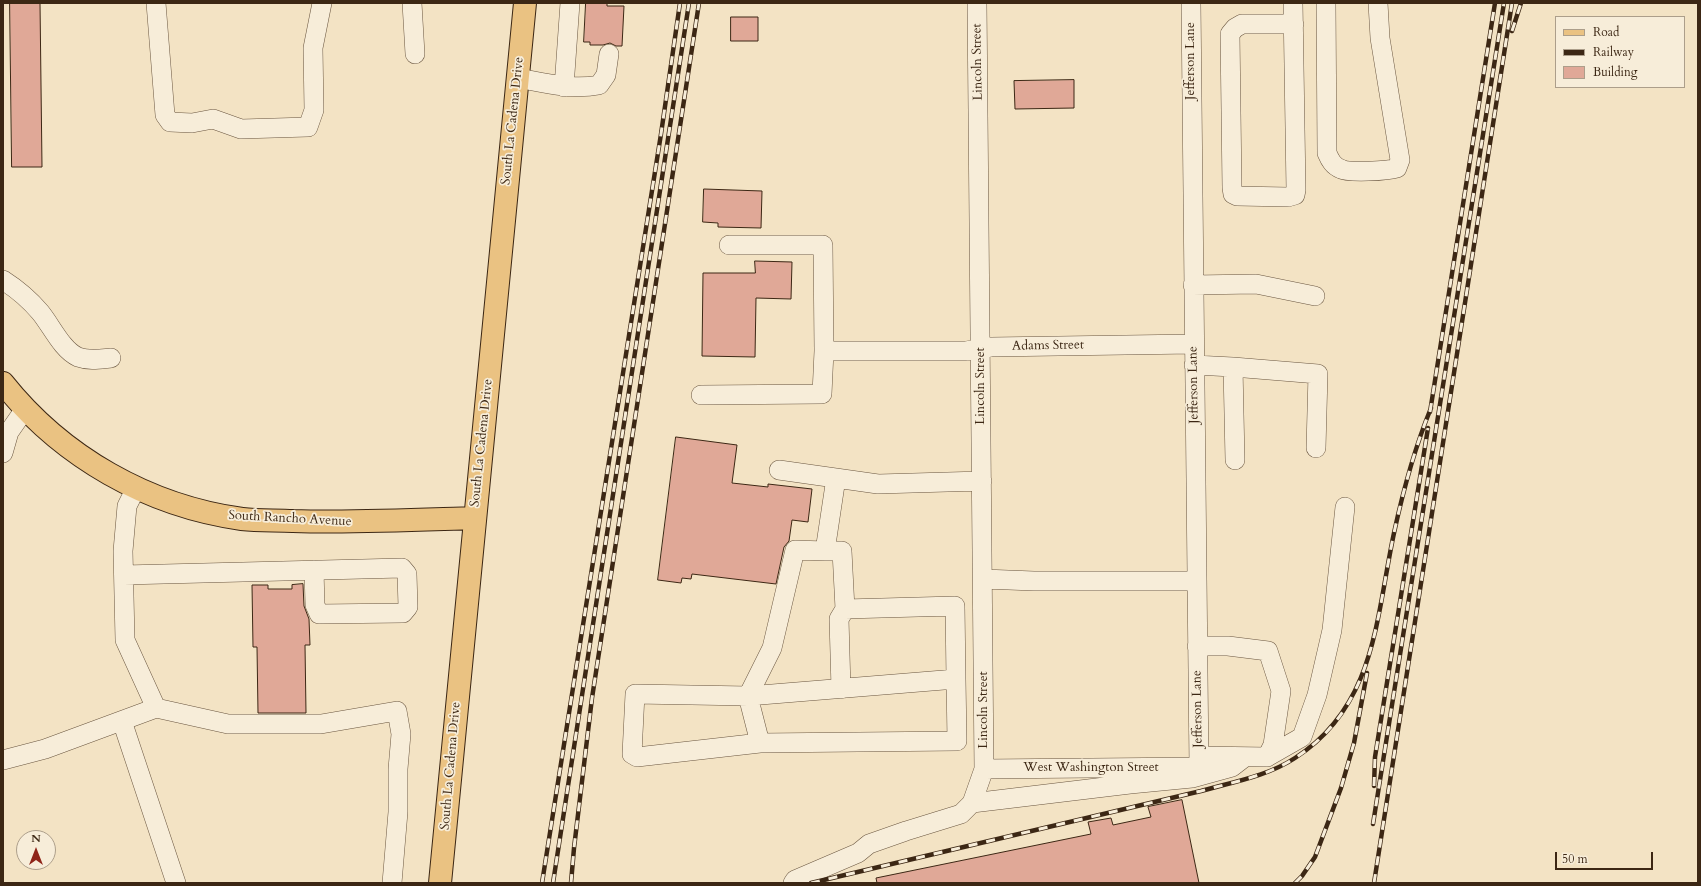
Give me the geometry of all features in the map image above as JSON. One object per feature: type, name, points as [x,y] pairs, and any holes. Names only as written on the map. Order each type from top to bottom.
[{"type":"main road","name":"South La Cadena Drive","points":[[440,883],[525,3]]},
{"type":"main road","name":"South Rancho Avenue","points":[[3,383],[25,409],[46,430],[74,452],[105,472],[136,488],[170,502],[205,512],[243,519],[344,523],[475,518]]},
{"type":"street","points":[[156,3],[165,115],[170,122],[192,123],[213,119],[240,129],[308,127],[314,110],[313,48],[322,3]]},
{"type":"street","points":[[412,3],[415,54]]},
{"type":"street","points":[[564,87],[570,3]]},
{"type":"street","name":"Lincoln Street","points":[[972,803],[984,769],[977,3]]},
{"type":"street","name":"Jefferson Lane","points":[[1191,3],[1193,344],[1199,762]]},
{"type":"street","points":[[1293,3],[1294,24],[1295,195],[1288,197],[1237,196],[1232,194],[1230,34],[1235,28],[1242,24],[1294,24]]},
{"type":"street","points":[[1326,3],[1327,153],[1331,162],[1342,170],[1388,171],[1397,168],[1400,160],[1380,38],[1378,3]]},
{"type":"street","points":[[518,78],[564,87],[584,88],[599,85],[606,76],[609,54]]},
{"type":"street","points":[[702,395],[822,394],[824,351],[823,246],[729,245]]},
{"type":"street","points":[[3,280],[18,290],[40,312],[67,350],[78,357],[93,360],[112,358]]},
{"type":"street","points":[[1193,285],[1256,284],[1315,296]]},
{"type":"street","name":"Adams Street","points":[[824,351],[966,351],[991,347],[1193,344]]},
{"type":"street","points":[[1194,365],[1318,374],[1316,448]]},
{"type":"street","points":[[1232,367],[1235,460]]},
{"type":"street","points":[[3,453],[9,432],[25,409]]},
{"type":"street","points":[[779,470],[878,484],[982,481]]},
{"type":"street","points":[[825,551],[836,478]]},
{"type":"street","points":[[136,488],[127,506],[123,551],[125,640],[156,708]]},
{"type":"street","points":[[1267,757],[1302,737],[1317,695],[1332,630],[1345,507]]},
{"type":"street","points":[[760,743],[748,696],[772,648],[795,550],[842,551],[845,609],[839,619],[842,688]]},
{"type":"street","points":[[124,575],[314,570],[402,568],[407,574],[408,607],[403,613],[319,614],[315,605],[314,570]]},
{"type":"street","points":[[983,579],[1034,581],[1196,581]]},
{"type":"street","points":[[845,609],[955,606],[957,741],[760,743],[637,757],[632,754],[635,694],[748,696],[956,679]]},
{"type":"street","points":[[1197,646],[1228,646],[1268,651],[1281,691],[1273,744],[1267,757]]},
{"type":"street","points":[[3,760],[45,749],[156,708],[228,724],[321,724],[397,711],[401,734],[398,769],[398,812],[392,883]]},
{"type":"street","points":[[122,721],[176,883]]},
{"type":"street","points":[[793,883],[795,880],[858,853],[869,844],[962,814],[972,803],[1192,778],[1232,767],[1245,757]]},
{"type":"street","name":"West Washington Street","points":[[984,769],[1199,762],[1245,757],[1267,757]]},
{"type":"building","points":[[10,3],[40,3],[42,167],[12,167]]},
{"type":"building","points":[[586,3],[607,3],[607,6],[624,6],[622,46],[616,46],[610,43],[603,45],[590,45],[590,42],[584,42]]},
{"type":"building","points":[[731,17],[758,17],[758,41],[731,41]]},
{"type":"building","points":[[1074,80],[1074,108],[1015,109],[1014,81]]},
{"type":"building","points":[[704,189],[762,191],[761,228],[718,227],[718,223],[703,222]]},
{"type":"building","points":[[755,261],[792,262],[791,299],[756,298],[755,357],[702,356],[703,273],[755,273]]},
{"type":"building","points":[[676,437],[737,445],[732,483],[768,487],[768,484],[812,489],[808,522],[792,520],[789,541],[784,547],[776,584],[692,574],[691,579],[682,578],[681,583],[658,580]]},
{"type":"building","points":[[303,584],[304,606],[309,619],[310,645],[305,645],[306,713],[258,713],[257,647],[253,647],[252,585],[268,585],[268,589],[292,589],[292,585]]},
{"type":"building","points":[[1182,800],[1199,883],[877,883],[876,878],[1091,834],[1088,822],[1111,818],[1113,825],[1151,817],[1148,807]]},
{"type":"railway","points":[[542,883],[661,134],[680,3]]},
{"type":"railway","points":[[553,883],[689,3]]},
{"type":"railway","points":[[571,883],[592,698],[699,3]]},
{"type":"railway","points":[[1430,412],[1495,3]]},
{"type":"railway","points":[[1373,824],[1504,3]]},
{"type":"railway","points":[[1374,883],[1512,3]]},
{"type":"railway","points":[[1512,31],[1521,3]]},
{"type":"railway","points":[[811,883],[1201,791],[1262,774],[1295,758],[1322,737],[1342,713],[1357,686],[1368,658],[1376,627],[1405,485],[1431,408]]},
{"type":"railway","points":[[1374,786],[1375,757],[1428,428]]},
{"type":"railway","points":[[1295,883],[1302,876],[1315,857],[1341,788],[1354,743],[1367,673]]}]
